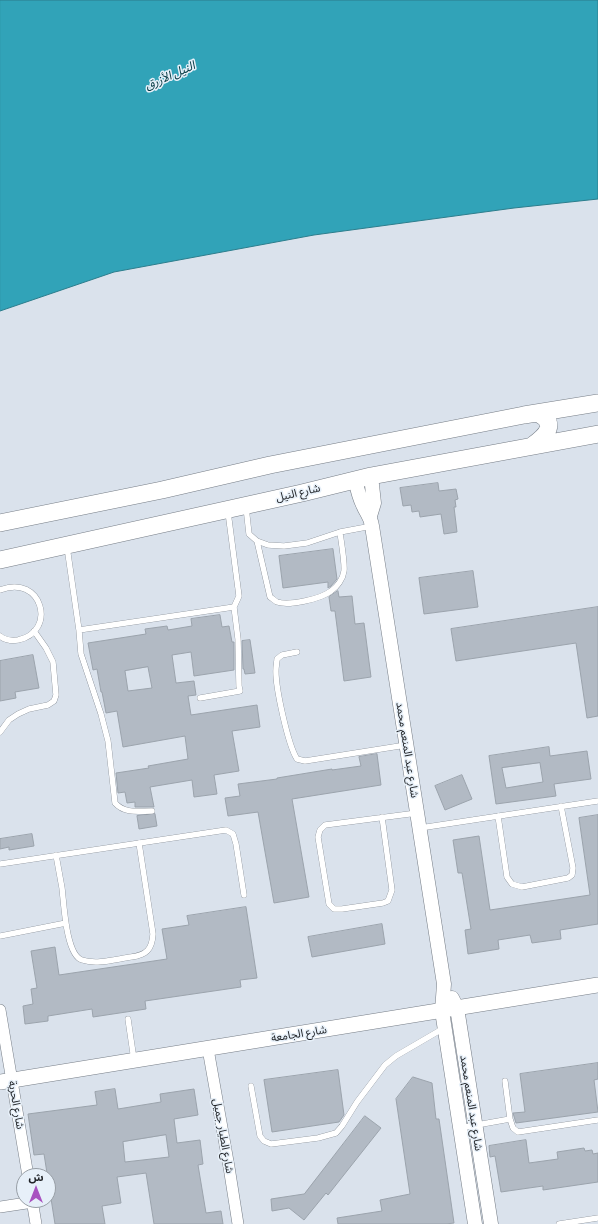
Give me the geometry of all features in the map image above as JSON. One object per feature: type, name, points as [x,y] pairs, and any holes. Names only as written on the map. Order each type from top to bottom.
[{"type":"main road","points":[[0,523],[162,490],[270,465],[537,413],[598,403]]},
{"type":"main road","points":[[533,445],[544,436],[548,430],[548,423],[545,417],[537,413]]},
{"type":"main road","name":"شارع النيل","points":[[0,560],[363,478],[598,434]]},
{"type":"main road","name":"شارع الجامعة","points":[[6,1081],[598,986]]},
{"type":"street","name":"شارع عبد المنعم محمد","points":[[363,478],[359,495],[371,521],[444,984],[475,1125],[492,1224]]},
{"type":"street","name":"شارع الحرية","points":[[0,1010],[6,1081],[26,1168]]},
{"type":"street","name":"شارع عبد المنعم محمد","points":[[449,1010],[444,1028],[475,1224]]},
{"type":"street","name":"شارع الطيار جميل","points":[[208,1049],[238,1224]]},
{"type":"street","points":[[0,1207],[16,1204]]},
{"type":"street","points":[[34,1208],[36,1224]]},
{"type":"lane","points":[[245,505],[249,534],[257,541],[268,545],[292,545],[307,543],[371,521]]},
{"type":"lane","points":[[200,698],[240,691],[238,639],[234,607],[239,596],[227,509]]},
{"type":"lane","points":[[257,541],[270,597],[277,602],[295,602],[318,597],[331,592],[339,583],[344,572],[340,532]]},
{"type":"lane","points":[[66,545],[79,630],[81,654],[101,714],[108,741],[115,803],[120,808],[127,811],[152,811]]},
{"type":"lane","points":[[0,590],[9,586],[20,587],[30,592],[38,600],[41,611],[40,622],[34,631],[25,638],[14,640],[2,638],[0,636]]},
{"type":"lane","points":[[79,630],[234,607]]},
{"type":"lane","points":[[0,732],[9,720],[18,714],[29,709],[48,705],[54,701],[56,695],[53,662],[46,648],[34,631]]},
{"type":"lane","points":[[298,652],[282,655],[277,660],[276,669],[277,686],[284,718],[292,752],[297,759],[305,761],[407,745]]},
{"type":"lane","points":[[420,828],[598,801]]},
{"type":"lane","points":[[498,816],[508,877],[512,884],[522,887],[568,878],[572,875],[573,868],[561,806]]},
{"type":"lane","points":[[382,817],[392,890],[388,901],[356,907],[334,909],[329,904],[318,837],[320,830],[325,825],[382,817],[418,813]]},
{"type":"lane","points":[[0,864],[226,830],[233,834],[236,844],[244,895]]},
{"type":"lane","points":[[56,855],[66,923],[70,944],[74,954],[80,960],[92,962],[138,957],[147,952],[153,945],[153,934],[139,843]]},
{"type":"lane","points":[[0,936],[66,923]]},
{"type":"lane","points":[[128,1019],[134,1061]]},
{"type":"lane","points":[[251,1086],[260,1136],[264,1141],[271,1144],[318,1138],[336,1133],[385,1065],[396,1056],[444,1028]]},
{"type":"lane","points":[[505,1081],[510,1119],[513,1128],[518,1132],[598,1120]]},
{"type":"lane","points":[[460,1128],[510,1119]]},
{"type":"lane","points":[[558,1224],[598,1218]]},
{"type":"water","name":"النيل الأزرق","points":[[0,0],[598,0],[598,199],[514,208],[314,235],[114,272],[0,311]]},
{"type":"building","points":[[438,483],[439,491],[456,489],[458,499],[455,500],[456,507],[454,507],[457,532],[444,534],[441,514],[420,517],[419,511],[412,512],[411,505],[403,506],[400,488]]},
{"type":"building","points":[[333,549],[337,579],[331,586],[328,588],[328,582],[283,588],[279,556]]},
{"type":"building","points":[[473,571],[478,607],[424,614],[419,578]]},
{"type":"building","points":[[338,591],[339,597],[352,596],[355,624],[364,623],[371,677],[344,681],[335,611],[331,611],[329,597]]},
{"type":"building","points":[[598,607],[598,716],[587,718],[576,643],[456,661],[451,629]]},
{"type":"building","points":[[220,615],[222,627],[229,626],[232,642],[234,642],[234,670],[194,676],[191,652],[172,655],[176,683],[194,681],[196,695],[188,696],[191,715],[257,705],[260,727],[232,731],[239,771],[214,775],[217,794],[194,797],[192,780],[150,787],[154,807],[135,807],[135,802],[127,803],[125,792],[118,793],[116,773],[149,768],[148,766],[188,759],[185,736],[123,747],[117,711],[106,713],[97,669],[93,670],[88,643],[146,634],[145,629],[167,626],[168,630],[192,626],[191,619]],"holes":[[[148,667],[152,688],[128,691],[125,671]]]},
{"type":"building","points":[[250,640],[255,673],[245,674],[243,669],[242,641]]},
{"type":"building","points":[[33,655],[39,688],[15,692],[16,698],[0,701],[0,661]]},
{"type":"building","points":[[549,747],[550,756],[587,751],[591,779],[554,784],[556,796],[496,804],[489,756]],"holes":[[[540,763],[543,782],[506,788],[502,768]]]},
{"type":"building","points":[[377,754],[381,785],[292,799],[309,897],[274,903],[258,812],[228,816],[225,798],[240,796],[238,784],[277,779],[332,769],[361,766],[359,757]]},
{"type":"building","points":[[462,775],[472,799],[445,810],[435,786]]},
{"type":"building","points":[[155,814],[157,826],[139,829],[137,816]]},
{"type":"building","points":[[598,815],[598,924],[560,930],[561,939],[532,943],[530,935],[498,940],[499,949],[468,954],[465,930],[471,929],[462,873],[458,873],[453,840],[479,836],[490,910],[590,895],[579,818]]},
{"type":"building","points":[[32,834],[34,846],[9,850],[9,847],[0,849],[0,839]]},
{"type":"building","points":[[246,907],[257,978],[240,980],[241,987],[145,1001],[146,1009],[93,1017],[92,1009],[48,1016],[48,1021],[25,1024],[23,1006],[33,1004],[31,989],[37,988],[31,951],[55,947],[59,975],[167,959],[162,929],[189,925],[187,916]]},
{"type":"building","points":[[382,924],[385,944],[312,957],[308,937]]},
{"type":"building","points":[[598,1063],[598,1079],[594,1080],[598,1112],[516,1123],[513,1113],[525,1112],[520,1074]]},
{"type":"building","points":[[338,1070],[344,1115],[339,1122],[272,1132],[264,1080]]},
{"type":"building","points":[[413,1077],[432,1083],[436,1119],[439,1119],[454,1223],[338,1224],[337,1218],[382,1211],[380,1200],[410,1194],[396,1099]]},
{"type":"building","points":[[115,1089],[118,1109],[161,1102],[160,1094],[194,1089],[198,1115],[174,1119],[177,1143],[200,1140],[203,1164],[198,1165],[206,1213],[221,1211],[223,1224],[154,1224],[146,1173],[117,1177],[121,1203],[102,1206],[105,1224],[55,1224],[52,1208],[56,1208],[56,1168],[46,1168],[44,1154],[34,1155],[28,1114],[97,1105],[95,1092]],"holes":[[[166,1135],[169,1157],[125,1162],[123,1142]]]},
{"type":"building","points":[[365,1116],[381,1128],[328,1195],[326,1193],[304,1220],[289,1208],[272,1211],[271,1199],[304,1194]]},
{"type":"building","points":[[526,1140],[529,1163],[558,1159],[557,1152],[584,1148],[585,1151],[592,1150],[593,1154],[598,1153],[598,1182],[543,1190],[543,1186],[501,1192],[495,1156],[490,1157],[489,1146]]}]
